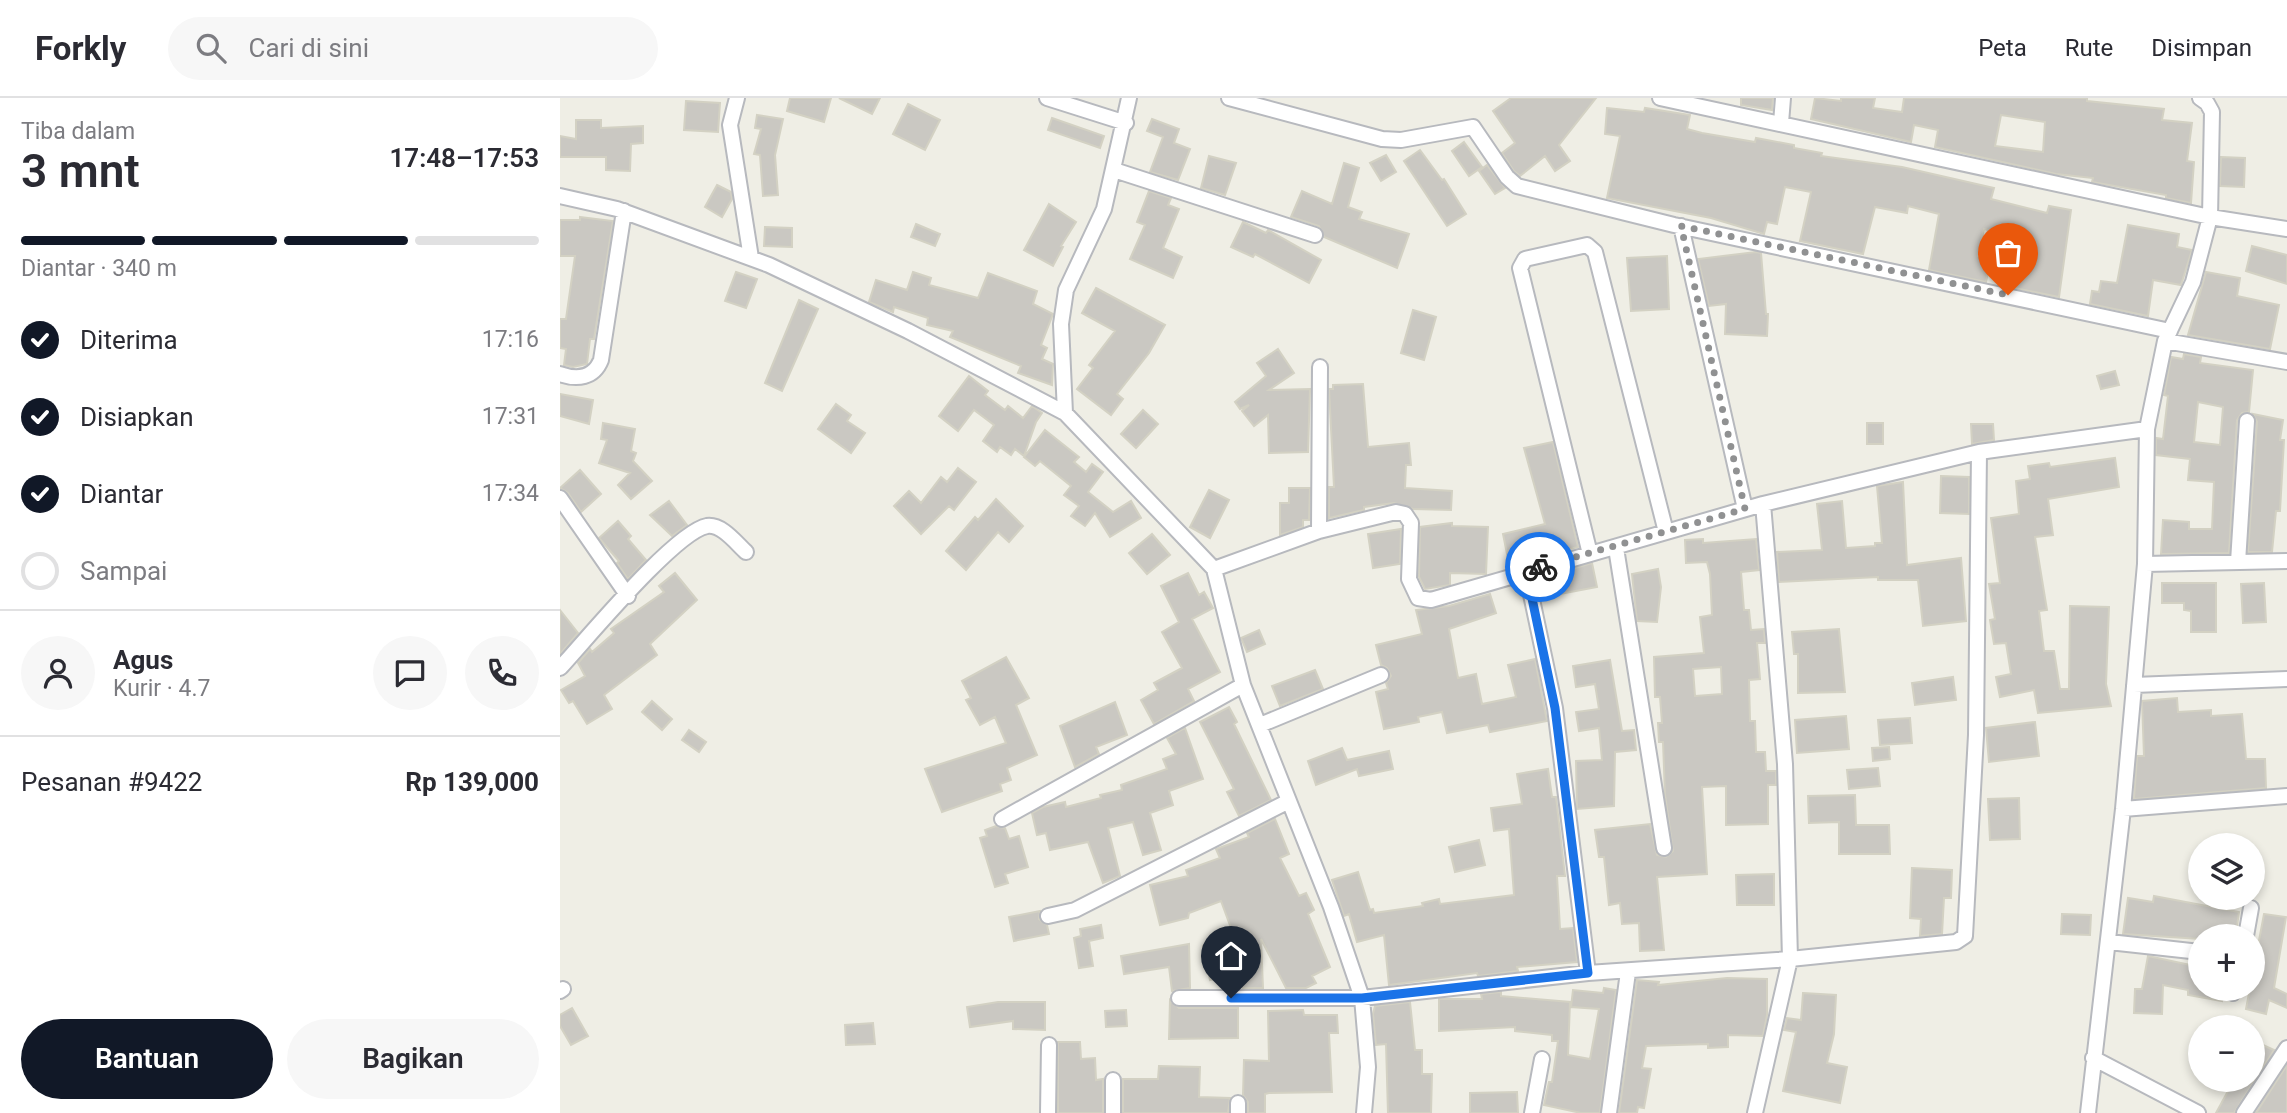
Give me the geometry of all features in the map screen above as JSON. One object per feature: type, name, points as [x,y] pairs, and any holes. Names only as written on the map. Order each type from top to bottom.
[{"type":"street","points":[[737,98],[730,125],[751,258]]},
{"type":"street","points":[[1047,98],[1126,123]]},
{"type":"street","points":[[1065,413],[1061,324],[1066,290],[1095,234],[1126,123],[1129,98]]},
{"type":"street","points":[[1229,98],[1382,139],[1401,140],[1473,127],[1507,177],[1517,186],[1681,226],[2287,362]]},
{"type":"street","points":[[1660,98],[2210,217],[2287,229]]},
{"type":"street","points":[[1781,123],[1783,98]]},
{"type":"street","points":[[2088,1113],[2123,809],[2145,564],[2147,429],[2168,336],[2193,282],[2210,217],[2212,112],[2200,98]]},
{"type":"street","points":[[1114,170],[1314,235]]},
{"type":"street","points":[[560,196],[624,211],[751,258],[908,331],[1065,413],[1214,569],[1243,685],[1331,907],[1362,998],[1368,1067],[1364,1113]]},
{"type":"street","points":[[560,374],[580,377],[591,374],[597,370],[601,360],[624,211]]},
{"type":"street","points":[[1681,226],[1745,509]]},
{"type":"street","points":[[1590,554],[1520,268],[1525,259],[1535,255],[1587,245],[1595,252],[1666,533]]},
{"type":"street","points":[[1319,531],[1320,367]]},
{"type":"street","points":[[2238,562],[2247,421]]},
{"type":"street","points":[[1214,569],[1319,531],[1396,512],[1405,514],[1411,523],[1409,579],[1418,598],[1431,600],[1526,570],[1616,548],[1763,504],[1979,452],[2147,429]]},
{"type":"street","points":[[1179,998],[1362,998],[1588,973],[1790,959],[1956,942],[1965,936],[1976,735],[1979,452]]},
{"type":"street","points":[[560,498],[628,596]]},
{"type":"street","points":[[1755,1113],[1790,959],[1785,764],[1763,504]]},
{"type":"street","points":[[560,668],[669,552],[694,532],[709,526],[720,528],[746,552]]},
{"type":"street","points":[[1616,548],[1664,848]]},
{"type":"street","points":[[2145,564],[2287,561]]},
{"type":"street","points":[[1526,570],[1555,708],[1588,973]]},
{"type":"street","points":[[1260,725],[1381,675]]},
{"type":"street","points":[[2134,685],[2287,679]]},
{"type":"street","points":[[1002,819],[1243,685]]},
{"type":"street","points":[[2123,809],[2287,796]]},
{"type":"street","points":[[1048,916],[1074,910],[1289,801]]},
{"type":"street","points":[[2109,942],[2188,951]]},
{"type":"street","points":[[1609,1113],[1628,972]]},
{"type":"street","points":[[1048,1113],[1049,1045]]},
{"type":"street","points":[[2245,1113],[2287,1048]]},
{"type":"street","points":[[2094,1058],[2198,1113]]},
{"type":"street","points":[[1532,1113],[1542,1059]]},
{"type":"street","points":[[1113,1080],[1113,1113]]},
{"type":"building","points":[[790,98],[831,98],[824,122],[787,111]]},
{"type":"building","points":[[839,98],[880,98],[872,114]]},
{"type":"building","points":[[1511,98],[1596,98],[1559,145],[1570,161],[1555,171],[1545,156],[1520,176],[1514,171],[1502,153],[1515,143],[1493,111]]},
{"type":"building","points":[[1741,98],[1773,98],[1772,110],[1741,105]]},
{"type":"building","points":[[1815,98],[1841,101],[1841,98],[1875,98],[1873,108],[1902,112],[1904,98],[2087,98],[2087,101],[2164,109],[2162,120],[2192,123],[2187,161],[2194,162],[2191,203],[2166,198],[2166,195],[2092,182],[2093,178],[2056,174],[1935,147],[1938,130],[1914,125],[1911,142],[1811,119]],"holes":[[[2001,115],[2045,122],[2043,152],[1995,146]]]},
{"type":"building","points":[[686,101],[720,103],[718,132],[684,130]]},
{"type":"building","points":[[908,104],[940,120],[925,150],[893,134]]},
{"type":"building","points":[[1607,108],[1644,112],[1645,108],[1690,115],[1687,129],[1702,133],[1794,145],[1794,148],[1822,153],[1821,156],[1902,167],[1994,188],[1991,199],[2047,213],[2049,206],[2071,210],[2059,297],[2010,287],[2023,239],[1984,229],[1978,256],[1991,258],[1986,282],[1929,270],[1939,214],[1908,206],[1907,213],[1875,207],[1863,254],[1800,241],[1811,192],[1785,187],[1777,224],[1767,222],[1764,234],[1711,218],[1607,198],[1620,136],[1605,134]]},
{"type":"building","points":[[757,115],[783,119],[775,155],[778,195],[763,196],[760,155],[754,154],[761,129],[755,128]]},
{"type":"building","points":[[1052,118],[1104,136],[1100,148],[1048,130]]},
{"type":"building","points":[[1152,119],[1179,129],[1174,143],[1190,149],[1178,180],[1150,172],[1163,137],[1147,131]]},
{"type":"building","points":[[576,120],[601,120],[601,128],[643,126],[643,143],[631,144],[630,171],[606,170],[606,157],[560,157],[560,136],[576,139]]},
{"type":"building","points":[[1464,142],[1482,167],[1469,176],[1452,151]]},
{"type":"building","points":[[1420,150],[1442,180],[1444,179],[1466,214],[1447,226],[1404,161]]},
{"type":"building","points":[[1386,155],[1396,172],[1381,181],[1370,163]]},
{"type":"building","points":[[1209,156],[1236,163],[1225,195],[1201,188]]},
{"type":"building","points":[[2221,157],[2245,158],[2244,187],[2220,186]]},
{"type":"building","points":[[1344,163],[1359,168],[1348,207],[1362,212],[1359,219],[1409,234],[1397,268],[1324,237],[1319,226],[1291,217],[1302,191],[1332,204]]},
{"type":"building","points":[[1487,165],[1505,188],[1495,194],[1479,171]]},
{"type":"building","points":[[717,185],[731,192],[732,199],[722,217],[705,207]]},
{"type":"building","points":[[1149,191],[1171,198],[1168,205],[1179,209],[1163,248],[1182,257],[1173,278],[1130,259],[1145,225],[1137,222]]},
{"type":"building","points":[[1049,204],[1076,222],[1061,246],[1063,247],[1053,266],[1024,250]]},
{"type":"building","points":[[580,217],[613,221],[594,339],[590,339],[587,364],[573,367],[564,365],[566,349],[560,348],[560,319],[566,319],[575,256],[560,256],[560,220],[580,220]]},
{"type":"building","points":[[1243,222],[1266,233],[1268,230],[1321,260],[1309,283],[1255,254],[1253,257],[1231,247]]},
{"type":"building","points":[[916,224],[940,234],[935,246],[911,237]]},
{"type":"building","points":[[2128,225],[2179,234],[2177,247],[2192,250],[2181,285],[2153,280],[2148,316],[2090,304],[2092,291],[2099,292],[2101,281],[2117,283]]},
{"type":"building","points":[[765,227],[792,228],[792,247],[764,246]]},
{"type":"building","points":[[2252,246],[2287,255],[2287,284],[2246,271]]},
{"type":"building","points":[[1761,253],[1768,314],[1767,336],[1725,334],[1726,304],[1709,306],[1698,259]]},
{"type":"building","points":[[1667,256],[1669,309],[1631,311],[1627,258]]},
{"type":"building","points":[[736,272],[757,279],[746,308],[725,301]]},
{"type":"building","points":[[913,272],[931,278],[929,285],[978,298],[988,273],[1037,291],[1033,304],[1053,314],[1041,345],[1047,348],[1042,359],[1053,364],[1052,385],[1018,373],[1021,366],[950,337],[953,331],[927,325],[928,318],[894,307],[893,312],[869,302],[876,280],[907,290]]},
{"type":"building","points":[[2206,272],[2240,278],[2237,296],[2279,305],[2270,349],[2188,335]]},
{"type":"building","points":[[1096,288],[1165,325],[1149,353],[1117,394],[1123,399],[1111,415],[1077,389],[1093,368],[1089,365],[1115,331],[1082,313]]},
{"type":"building","points":[[799,300],[818,309],[782,391],[765,383]]},
{"type":"building","points":[[1413,310],[1436,317],[1424,360],[1401,353]]},
{"type":"building","points":[[1278,349],[1294,373],[1269,390],[1310,389],[1308,452],[1269,453],[1268,415],[1254,426],[1242,411],[1249,405],[1240,409],[1235,402],[1266,376],[1257,363]]},
{"type":"building","points":[[2184,354],[2201,357],[2200,363],[2253,370],[2249,412],[2242,413],[2237,420],[2229,553],[2161,554],[2163,520],[2189,522],[2189,529],[2212,529],[2214,482],[2188,480],[2190,459],[2156,455],[2156,438],[2163,439],[2168,396],[2164,395],[2171,357],[2183,359]],"holes":[[[2198,402],[2223,407],[2220,445],[2194,442]]]},
{"type":"building","points":[[2115,371],[2119,385],[2101,389],[2097,376]]},
{"type":"building","points":[[969,376],[988,391],[985,395],[1005,410],[1008,406],[1023,418],[1032,406],[1042,413],[1024,456],[1015,449],[1011,455],[1000,447],[997,452],[983,441],[994,425],[974,410],[958,431],[939,416]]},
{"type":"building","points":[[1363,384],[1368,447],[1409,443],[1411,465],[1406,465],[1405,488],[1452,491],[1451,510],[1413,509],[1394,503],[1364,507],[1364,510],[1329,518],[1329,487],[1334,487],[1329,389],[1333,389],[1333,385]]},
{"type":"building","points":[[560,394],[593,400],[589,424],[560,416]]},
{"type":"building","points":[[836,404],[851,415],[847,421],[865,433],[851,453],[818,429]]},
{"type":"building","points":[[1143,410],[1158,424],[1136,448],[1121,434]]},
{"type":"building","points":[[2253,414],[2283,420],[2280,440],[2284,440],[2280,511],[2276,511],[2272,552],[2248,552],[2257,422]]},
{"type":"building","points":[[603,423],[635,429],[631,451],[636,453],[633,461],[652,481],[631,499],[618,485],[630,473],[599,463],[607,440],[601,439]]},
{"type":"building","points":[[1867,423],[1883,423],[1883,444],[1867,444]]},
{"type":"building","points":[[1971,424],[1993,424],[1994,440],[1972,444]]},
{"type":"building","points":[[1045,430],[1079,457],[1074,462],[1086,472],[1092,464],[1103,472],[1088,492],[1113,512],[1131,501],[1141,518],[1110,537],[1095,513],[1085,526],[1071,516],[1079,506],[1064,495],[1071,486],[1040,461],[1035,466],[1024,457]]},
{"type":"building","points":[[1553,442],[1578,547],[1509,564],[1503,534],[1545,524],[1524,448]]},
{"type":"building","points":[[2115,458],[2119,487],[2048,499],[2053,535],[2035,537],[2047,610],[2039,611],[2044,651],[2054,651],[2060,689],[2069,689],[2070,606],[2109,607],[2106,684],[2111,706],[2038,713],[2034,690],[2000,697],[1996,677],[2011,674],[2006,643],[1994,644],[1990,620],[1995,619],[1989,584],[2000,583],[1991,518],[2019,514],[2016,481],[2030,479],[2028,466],[2049,463],[2050,467]]},
{"type":"building","points":[[958,468],[976,482],[954,510],[949,506],[921,534],[894,506],[909,491],[921,503],[941,477],[947,482]]},
{"type":"building","points":[[580,470],[601,494],[581,512],[568,493],[560,488]]},
{"type":"building","points":[[1941,476],[1969,477],[1969,514],[1940,513]]},
{"type":"building","points":[[1903,482],[1907,565],[1961,558],[1966,621],[1923,626],[1918,580],[1878,580],[1878,577],[1779,582],[1777,552],[1822,550],[1817,504],[1842,501],[1846,548],[1875,546],[1875,543],[1882,543],[1877,486]]},
{"type":"building","points":[[1289,488],[1310,488],[1309,520],[1303,520],[1303,527],[1280,535],[1280,503],[1289,503]]},
{"type":"building","points":[[1209,490],[1229,500],[1210,538],[1190,527]]},
{"type":"building","points":[[996,499],[1023,526],[1009,542],[998,532],[966,570],[946,551],[975,517],[978,520]]},
{"type":"building","points":[[669,501],[687,525],[672,536],[650,515]]},
{"type":"building","points":[[618,521],[631,536],[628,539],[646,560],[628,579],[617,563],[619,561],[599,538]]},
{"type":"building","points":[[1452,523],[1452,526],[1488,527],[1486,574],[1450,573],[1450,585],[1425,589],[1419,577],[1420,527]]},
{"type":"building","points":[[1401,529],[1400,564],[1373,568],[1368,534]]},
{"type":"building","points":[[1152,534],[1170,555],[1147,574],[1129,553]]},
{"type":"building","points":[[1703,539],[1703,543],[1756,539],[1759,570],[1741,572],[1744,610],[1749,610],[1751,630],[1764,629],[1765,643],[1757,643],[1760,679],[1749,680],[1750,721],[1755,721],[1756,752],[1765,752],[1766,771],[1776,771],[1776,785],[1768,785],[1768,824],[1726,825],[1726,786],[1702,787],[1707,874],[1657,877],[1664,950],[1640,951],[1639,923],[1622,924],[1620,903],[1609,905],[1604,857],[1599,857],[1595,830],[1650,824],[1657,855],[1666,857],[1673,851],[1665,795],[1663,742],[1659,742],[1658,723],[1662,723],[1660,697],[1655,697],[1654,657],[1704,653],[1700,617],[1712,615],[1707,562],[1686,563],[1685,540]],"holes":[[[1721,667],[1722,694],[1695,696],[1693,669]]]},
{"type":"building","points":[[1592,563],[1597,587],[1544,597],[1541,578]]},
{"type":"building","points":[[1658,569],[1661,587],[1657,622],[1637,621],[1632,574]]},
{"type":"building","points":[[675,573],[697,600],[650,644],[657,655],[604,695],[612,709],[587,724],[573,701],[569,703],[561,690],[585,676],[578,663],[590,649],[592,652],[614,633],[611,629],[664,592],[659,586]]},
{"type":"building","points":[[1188,573],[1199,595],[1204,592],[1213,608],[1192,619],[1220,672],[1188,689],[1194,701],[1154,724],[1141,700],[1158,690],[1154,683],[1182,668],[1162,632],[1179,622],[1161,586]]},
{"type":"building","points":[[2162,583],[2216,583],[2216,632],[2191,632],[2191,611],[2184,610],[2184,603],[2162,603]]},
{"type":"building","points":[[2264,583],[2266,622],[2243,623],[2241,584]]},
{"type":"building","points":[[1490,594],[1496,613],[1449,629],[1458,678],[1476,674],[1482,704],[1516,697],[1508,665],[1535,659],[1547,721],[1490,732],[1488,725],[1447,733],[1442,712],[1418,717],[1419,722],[1384,729],[1376,692],[1388,689],[1386,683],[1391,676],[1387,668],[1381,665],[1376,645],[1422,634],[1416,610],[1449,606]]},
{"type":"building","points":[[560,610],[578,633],[560,654]]},
{"type":"building","points":[[1839,629],[1845,692],[1798,693],[1798,654],[1794,654],[1792,632]]},
{"type":"building","points":[[1259,630],[1265,644],[1247,652],[1241,638]]},
{"type":"building","points":[[1006,657],[1029,698],[1016,705],[1037,755],[1007,768],[1011,780],[1000,784],[1002,791],[942,812],[925,769],[1006,743],[995,717],[980,725],[966,700],[971,698],[962,681]]},
{"type":"building","points":[[1610,660],[1622,731],[1634,730],[1636,750],[1615,752],[1614,806],[1577,809],[1576,761],[1602,760],[1599,728],[1579,731],[1576,712],[1599,709],[1595,684],[1576,687],[1573,666]]},
{"type":"building","points":[[1315,670],[1323,689],[1280,706],[1272,686]]},
{"type":"building","points":[[1953,677],[1956,700],[1915,705],[1912,683]]},
{"type":"building","points":[[2177,698],[2178,712],[2211,710],[2211,716],[2242,714],[2246,759],[2265,759],[2266,788],[2134,799],[2137,756],[2144,756],[2142,701]]},
{"type":"building","points":[[652,701],[672,719],[662,730],[642,712]]},
{"type":"building","points":[[1115,702],[1127,735],[1096,747],[1099,754],[1075,767],[1060,726]]},
{"type":"building","points":[[1229,707],[1237,722],[1234,724],[1271,800],[1239,816],[1227,792],[1234,789],[1200,722]]},
{"type":"building","points":[[1846,716],[1849,749],[1797,753],[1795,720]]},
{"type":"building","points":[[1910,718],[1912,743],[1880,745],[1878,720]]},
{"type":"building","points":[[2035,722],[2039,756],[1989,762],[1986,728]]},
{"type":"building","points":[[1185,728],[1203,779],[1169,791],[1173,805],[1150,813],[1161,850],[1143,855],[1133,822],[1108,828],[1120,876],[1103,883],[1088,842],[1050,850],[1046,833],[1037,835],[1032,813],[1043,807],[1065,802],[1066,807],[1101,798],[1100,795],[1122,790],[1121,785],[1167,769],[1163,759],[1176,754],[1167,738]]},
{"type":"building","points":[[689,730],[706,742],[699,752],[682,740]]},
{"type":"building","points":[[1889,747],[1890,759],[1873,761],[1872,748]]},
{"type":"building","points":[[1342,748],[1347,760],[1389,751],[1393,769],[1359,776],[1357,769],[1316,785],[1308,761]]},
{"type":"building","points":[[1878,768],[1880,786],[1849,789],[1847,770]]},
{"type":"building","points":[[1548,769],[1552,797],[1556,797],[1565,876],[1557,876],[1560,929],[1573,928],[1577,962],[1517,967],[1518,971],[1478,976],[1477,973],[1389,985],[1384,935],[1357,942],[1349,914],[1344,916],[1332,880],[1358,872],[1370,910],[1373,909],[1374,913],[1423,906],[1422,903],[1439,899],[1440,904],[1514,895],[1509,829],[1494,831],[1491,808],[1522,804],[1517,774]]},
{"type":"building","points":[[1855,795],[1856,825],[1889,825],[1890,854],[1839,854],[1839,822],[1809,823],[1808,796]]},
{"type":"building","points":[[2019,798],[2020,839],[1990,840],[1988,799]]},
{"type":"building","points":[[1275,819],[1289,854],[1280,858],[1299,896],[1306,893],[1314,910],[1308,914],[1330,967],[1312,976],[1316,983],[1306,988],[1286,988],[1261,939],[1263,988],[1243,988],[1243,973],[1210,980],[1203,946],[1235,939],[1221,901],[1189,913],[1188,918],[1160,925],[1150,885],[1188,876],[1186,870],[1220,858],[1216,849],[1249,837],[1247,833]]},
{"type":"building","points":[[996,826],[1005,828],[1009,839],[1019,836],[1028,867],[1005,874],[1008,883],[995,887],[980,838],[987,836],[985,830]]},
{"type":"building","points":[[1479,840],[1485,865],[1455,872],[1449,847]]},
{"type":"building","points":[[1912,868],[1952,870],[1951,898],[1944,898],[1942,934],[1920,936],[1921,919],[1910,918]]},
{"type":"building","points":[[1774,874],[1774,905],[1737,905],[1736,875]]},
{"type":"building","points":[[2154,896],[2188,902],[2188,910],[2239,912],[2237,924],[2188,924],[2188,938],[2123,934],[2128,898],[2153,902]]},
{"type":"building","points":[[1040,911],[1039,919],[1047,925],[1049,934],[1014,941],[1009,917]]},
{"type":"building","points":[[2062,914],[2091,915],[2090,935],[2061,934]]},
{"type":"building","points":[[2264,914],[2286,917],[2274,988],[2287,994],[2287,1008],[2269,1000],[2266,1014],[2246,1009],[2248,1001],[2265,1001],[2265,924],[2262,924]]},
{"type":"building","points":[[1101,925],[1103,938],[1089,941],[1093,966],[1079,968],[1074,938],[1081,936],[1080,929]]},
{"type":"building","points":[[1189,944],[1190,988],[1172,991],[1169,967],[1124,974],[1121,956]]},
{"type":"building","points":[[2148,956],[2188,964],[2188,990],[2163,985],[2162,1014],[2134,1013],[2135,989],[2142,989]]},
{"type":"building","points":[[1727,978],[1767,979],[1767,1015],[1763,1036],[1728,1035],[1728,1047],[1708,1048],[1708,1044],[1646,1046],[1642,1068],[1651,1069],[1644,1108],[1638,1107],[1637,1113],[1619,1113],[1637,980],[1659,982],[1658,985]]},
{"type":"building","points":[[1604,988],[1616,990],[1600,1113],[1581,1113],[1544,1105],[1549,1082],[1552,1082],[1558,1041],[1552,1041],[1552,1035],[1515,1031],[1515,1027],[1439,1031],[1439,999],[1482,999],[1481,994],[1501,992],[1501,996],[1570,1002],[1568,1055],[1590,1059],[1599,1009],[1571,1007],[1573,990],[1603,993]]},
{"type":"building","points":[[1803,993],[1836,995],[1834,1034],[1827,1063],[1847,1067],[1840,1103],[1783,1091],[1796,1032],[1784,1030],[1787,1018],[1801,1020]]},
{"type":"building","points":[[1170,1000],[1179,1008],[1238,1008],[1238,1038],[1169,1039]]},
{"type":"building","points":[[998,1002],[1045,1002],[1045,1030],[1013,1029],[1013,1021],[970,1027],[967,1007]]},
{"type":"building","points":[[1410,1002],[1415,1050],[1422,1050],[1422,1074],[1432,1074],[1431,1113],[1388,1113],[1386,1044],[1376,1045],[1373,1014],[1375,1006]]},
{"type":"building","points":[[572,1008],[588,1036],[571,1045],[560,1026],[560,1015]]},
{"type":"building","points":[[1126,1010],[1127,1026],[1106,1027],[1105,1011]]},
{"type":"building","points":[[1303,1010],[1304,1015],[1337,1015],[1338,1033],[1329,1033],[1332,1092],[1265,1094],[1265,1113],[1248,1113],[1248,1102],[1243,1095],[1244,1060],[1269,1061],[1268,1011]]},
{"type":"building","points":[[873,1023],[875,1044],[846,1045],[845,1025]]},
{"type":"building","points":[[1058,1042],[1080,1042],[1081,1059],[1095,1058],[1096,1080],[1103,1079],[1103,1113],[1058,1113]]},
{"type":"building","points":[[2265,1046],[2274,1050],[2265,1064]]},
{"type":"building","points":[[2287,1065],[2287,1113],[2256,1113]]},
{"type":"building","points":[[1159,1066],[1200,1067],[1199,1097],[1230,1098],[1228,1113],[1123,1113],[1123,1079],[1158,1079]]},
{"type":"building","points":[[1517,1092],[1518,1113],[1470,1113],[1470,1093]]},
{"type":"building","points":[[2227,1092],[2247,1092],[2234,1113],[2216,1113]]},
{"type":"way so far","points":[[1540,567],[1616,548],[1745,509],[1681,226],[2008,295]]},
{"type":"route","points":[[1231,998],[1362,998],[1588,973],[1555,708],[1526,570],[1540,567]]}]
